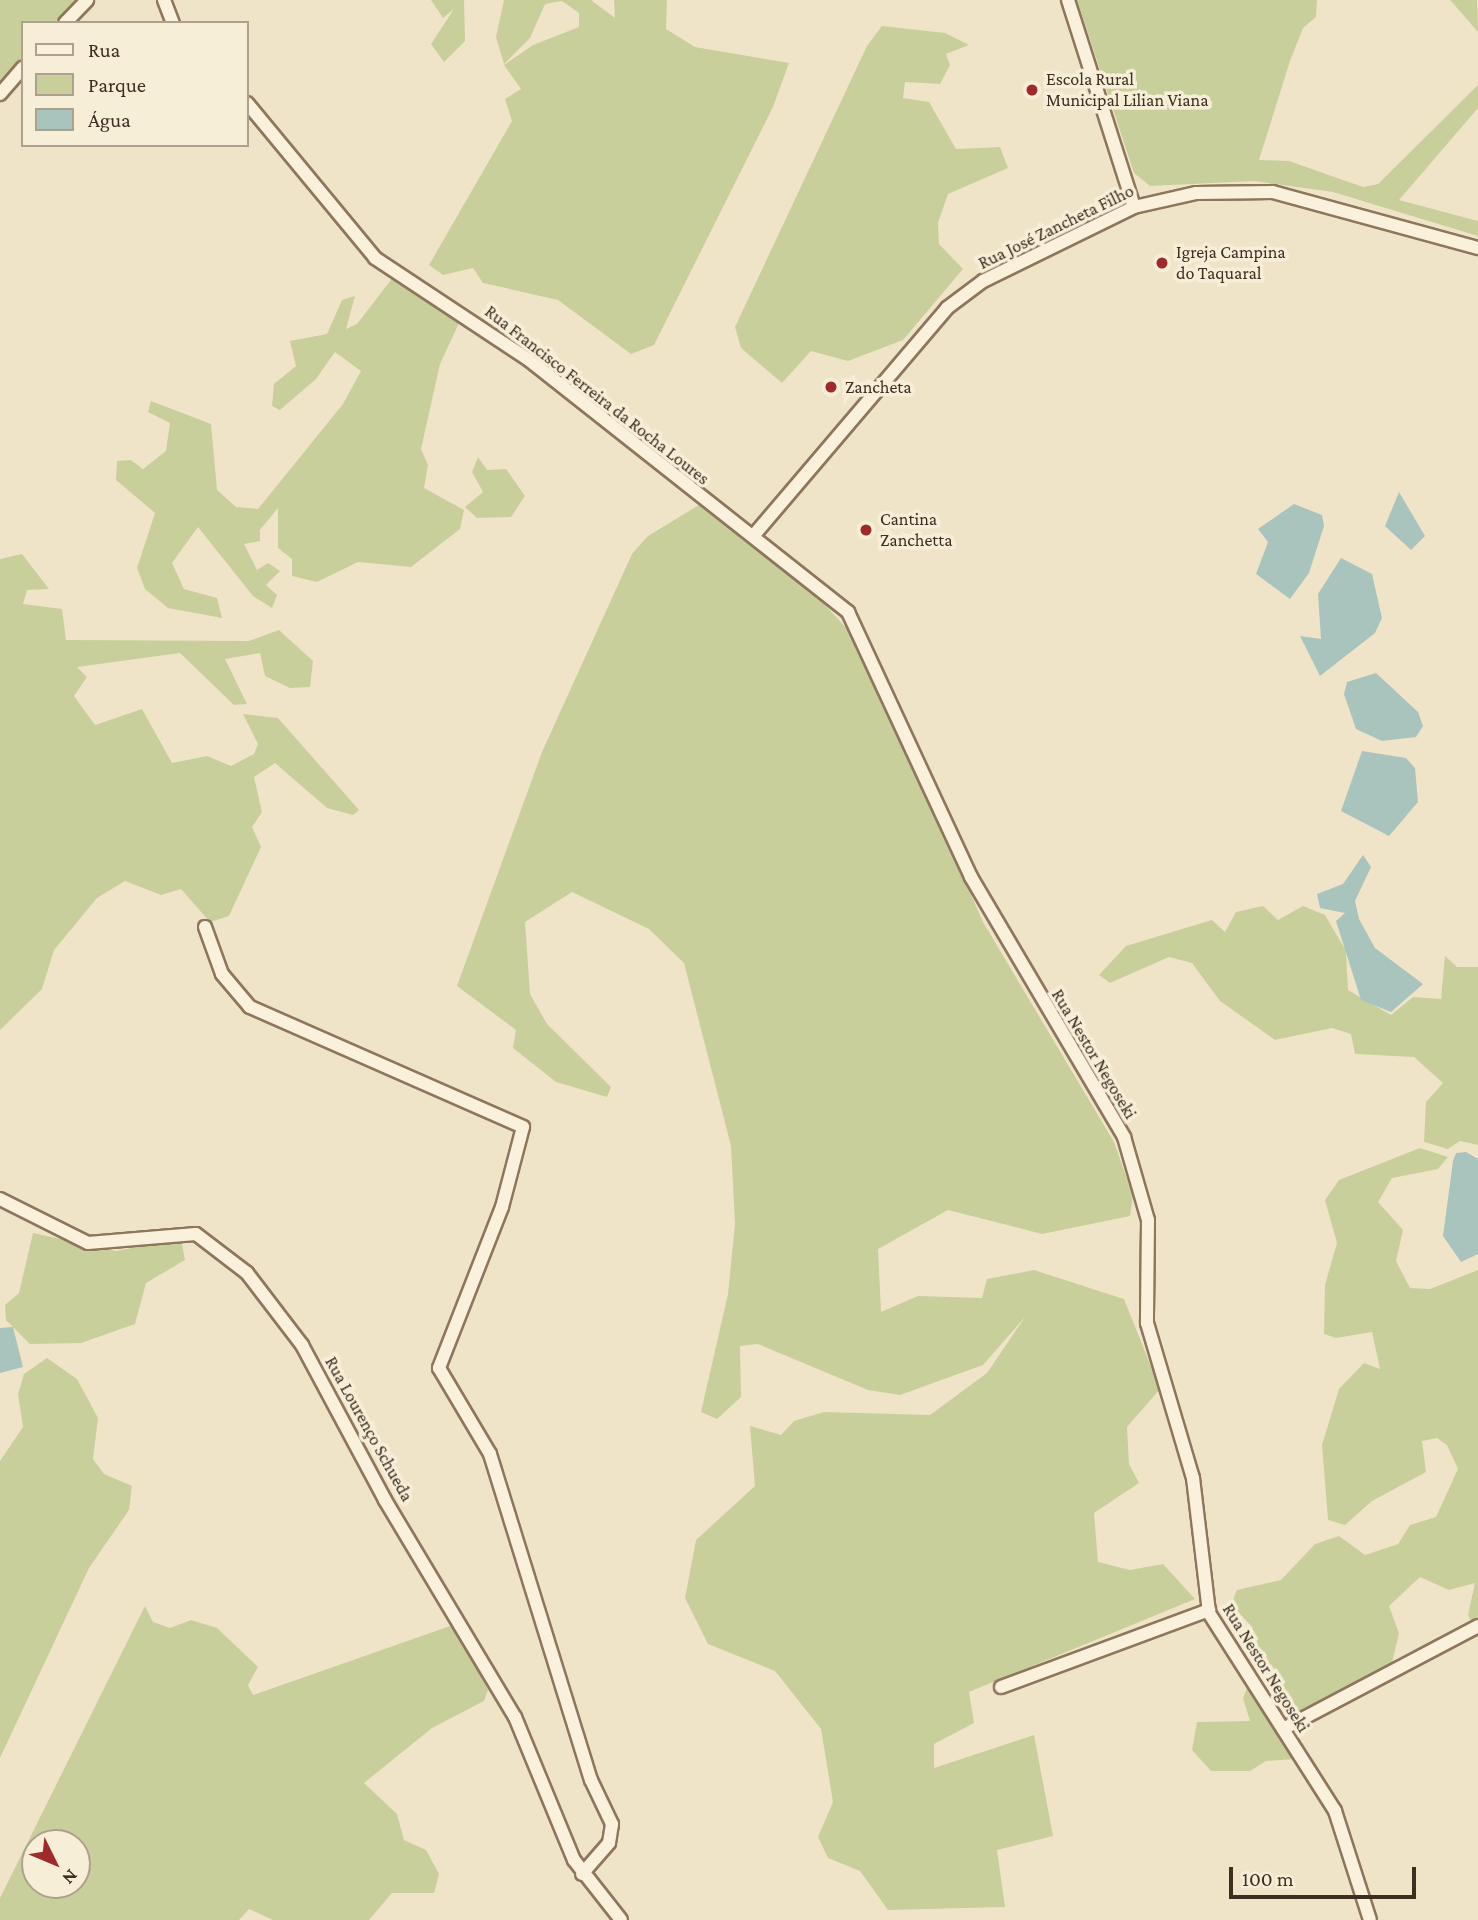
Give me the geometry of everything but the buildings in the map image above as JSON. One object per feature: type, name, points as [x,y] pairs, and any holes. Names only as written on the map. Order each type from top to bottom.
[{"type":"street","points":[[67,21],[88,0]]},
{"type":"street","points":[[164,0],[172,21]]},
{"type":"street","points":[[1068,0],[1134,207]]},
{"type":"street","points":[[0,94],[21,70]]},
{"type":"street","name":"Rua Francisco Ferreira da Rocha Loures","points":[[248,104],[375,258],[529,360],[754,535]]},
{"type":"street","name":"Rua José Zancheta Filho","points":[[754,535],[947,307],[983,281],[1134,207],[1196,193],[1273,192],[1478,248]]},
{"type":"street","name":"Rua Nestor Negoseki","points":[[754,535],[823,587],[865,640],[971,877],[1124,1138],[1148,1220],[1147,1323],[1193,1478],[1209,1610],[1335,1811],[1370,1920]]},
{"type":"street","points":[[205,928],[222,974],[250,1007],[523,1127],[502,1207],[439,1368],[490,1454],[592,1780],[612,1824],[609,1843],[582,1874]]},
{"type":"street","name":"Rua Lourenço Schueda","points":[[0,1199],[88,1243],[196,1234],[247,1273],[303,1345],[385,1500],[515,1717],[582,1874],[621,1920]]},
{"type":"street","points":[[1000,1687],[1209,1610]]},
{"type":"street","points":[[1283,1729],[1478,1626]]},
{"type":"green space","points":[[0,0],[76,0],[56,21],[21,21],[21,58],[0,80]]},
{"type":"green space","points":[[431,0],[464,0],[465,41],[444,62],[431,44],[454,9],[443,18]]},
{"type":"green space","points":[[504,0],[591,0],[615,18],[614,0],[667,0],[666,29],[695,47],[789,63],[773,107],[654,345],[631,354],[558,300],[483,283],[473,268],[443,275],[429,265],[512,121],[505,99],[521,89],[504,65],[533,45],[579,27],[579,13],[562,1],[545,4],[530,38],[504,64],[496,37]]},
{"type":"green space","points":[[1077,0],[1317,0],[1316,17],[1303,28],[1259,160],[1289,161],[1363,187],[1378,184],[1478,85],[1478,108],[1399,200],[1478,221],[1478,236],[1333,192],[1254,181],[1150,186],[1134,173]]},
{"type":"green space","points":[[1477,0],[1478,32],[1451,1]]},
{"type":"green space","points":[[882,26],[945,33],[969,45],[946,54],[950,65],[940,84],[905,82],[903,98],[929,102],[956,149],[1000,147],[1008,168],[948,194],[938,223],[939,244],[963,269],[903,340],[848,361],[811,351],[782,383],[741,348],[735,327],[867,46]]},
{"type":"green space","points":[[394,276],[459,323],[440,364],[421,449],[428,465],[424,488],[464,510],[460,529],[411,567],[358,562],[317,582],[292,576],[292,559],[278,548],[278,508],[260,530],[260,541],[244,544],[257,570],[268,563],[280,571],[266,585],[277,595],[272,608],[253,596],[198,527],[172,563],[184,589],[217,598],[222,618],[168,608],[145,589],[137,568],[155,513],[116,480],[117,461],[131,460],[143,469],[166,451],[170,423],[148,412],[151,401],[211,424],[217,490],[236,507],[258,509],[343,404],[361,371],[335,352],[316,379],[280,410],[272,406],[274,384],[296,366],[290,341],[327,334],[342,300],[355,296],[346,329],[357,324]]},
{"type":"green space","points":[[478,457],[487,470],[506,469],[525,496],[511,517],[477,518],[465,507],[483,492],[472,472]]},
{"type":"green space","points":[[699,505],[815,594],[859,642],[983,922],[1114,1142],[1133,1196],[1130,1216],[1042,1234],[948,1210],[878,1249],[881,1312],[918,1296],[982,1298],[987,1279],[1034,1270],[1124,1299],[1160,1389],[1127,1427],[1129,1464],[1139,1483],[1094,1513],[1098,1562],[1130,1570],[1163,1564],[1195,1599],[969,1692],[974,1723],[934,1744],[934,1768],[1034,1735],[1053,1836],[997,1850],[1005,1907],[888,1910],[860,1871],[828,1858],[818,1837],[833,1802],[821,1729],[775,1671],[708,1644],[685,1598],[696,1540],[755,1486],[750,1426],[781,1435],[794,1421],[824,1412],[930,1415],[987,1373],[1025,1317],[983,1365],[900,1395],[868,1390],[758,1344],[740,1346],[741,1397],[717,1419],[701,1412],[728,1294],[735,1224],[731,1146],[684,963],[649,929],[572,892],[525,922],[530,994],[547,1024],[611,1087],[607,1097],[556,1082],[513,1048],[516,1030],[457,986],[542,752],[632,554],[648,536]]},
{"type":"green space","points":[[22,554],[49,589],[27,590],[23,604],[62,609],[66,640],[249,641],[279,630],[313,661],[310,687],[290,688],[265,676],[260,653],[225,659],[247,704],[234,705],[180,653],[77,667],[87,677],[74,696],[95,725],[142,709],[172,763],[207,756],[231,766],[254,754],[258,744],[243,714],[278,718],[359,810],[353,815],[327,808],[275,763],[254,777],[262,812],[252,827],[261,847],[229,916],[210,922],[181,889],[161,895],[125,881],[97,898],[54,950],[42,989],[0,1030],[0,559]]},
{"type":"green space","points":[[1263,906],[1278,920],[1303,906],[1325,915],[1346,951],[1348,990],[1391,1015],[1413,997],[1441,999],[1445,956],[1457,967],[1478,967],[1478,1145],[1460,1141],[1448,1149],[1424,1142],[1426,1102],[1443,1083],[1414,1057],[1355,1054],[1351,1034],[1332,1028],[1275,1040],[1220,1001],[1192,963],[1169,957],[1110,983],[1099,975],[1126,946],[1212,920],[1225,932],[1236,912]]},
{"type":"green space","points":[[1420,1148],[1448,1157],[1438,1169],[1392,1178],[1378,1202],[1403,1230],[1396,1261],[1410,1288],[1430,1289],[1478,1270],[1478,1620],[1472,1623],[1468,1615],[1475,1583],[1449,1590],[1420,1577],[1389,1606],[1399,1633],[1392,1663],[1299,1716],[1265,1667],[1252,1627],[1231,1604],[1237,1590],[1281,1580],[1315,1544],[1339,1536],[1365,1555],[1398,1544],[1410,1525],[1436,1517],[1458,1469],[1447,1445],[1437,1438],[1422,1441],[1426,1472],[1372,1501],[1345,1525],[1328,1520],[1322,1445],[1339,1389],[1364,1363],[1380,1369],[1372,1332],[1336,1338],[1324,1334],[1325,1285],[1337,1243],[1325,1200],[1339,1180]]},
{"type":"green space","points":[[33,1233],[116,1251],[181,1239],[185,1260],[146,1283],[135,1324],[81,1343],[30,1344],[6,1320],[5,1305],[19,1293]]},
{"type":"green space","points":[[47,1358],[77,1379],[98,1418],[93,1459],[104,1474],[132,1486],[129,1510],[89,1568],[0,1758],[0,1461],[23,1427],[18,1394],[24,1374]]},
{"type":"green space","points":[[145,1606],[153,1622],[170,1628],[191,1620],[217,1628],[258,1667],[248,1685],[253,1695],[453,1625],[488,1690],[484,1701],[432,1728],[364,1783],[397,1814],[404,1840],[426,1850],[439,1874],[434,1893],[392,1893],[369,1920],[273,1920],[249,1909],[239,1920],[0,1920],[0,1898],[21,1856],[21,1899],[91,1899],[91,1829],[34,1829]]},
{"type":"green space","points":[[1248,1686],[1296,1759],[1266,1761],[1250,1771],[1211,1771],[1192,1750],[1197,1722],[1250,1721],[1243,1698]]},
{"type":"water","points":[[1399,492],[1425,536],[1411,550],[1385,526]]},
{"type":"water","points":[[1294,504],[1322,515],[1324,526],[1309,573],[1290,599],[1256,574],[1268,542],[1258,529]]},
{"type":"water","points":[[1341,558],[1372,574],[1382,618],[1375,633],[1320,676],[1300,636],[1321,639],[1318,594]]},
{"type":"water","points":[[1376,673],[1418,712],[1423,726],[1416,737],[1382,741],[1356,729],[1344,694],[1347,682]]},
{"type":"water","points":[[1362,751],[1406,758],[1415,768],[1418,802],[1389,836],[1341,811]]},
{"type":"water","points":[[1363,855],[1371,867],[1355,901],[1359,919],[1375,948],[1423,984],[1391,1012],[1361,1000],[1336,921],[1345,913],[1320,908],[1317,894],[1343,884]]},
{"type":"water","points":[[1466,1152],[1478,1159],[1478,1254],[1461,1262],[1443,1236],[1453,1161],[1456,1153]]},
{"type":"water","points":[[13,1327],[23,1367],[0,1373],[0,1328]]},
{"type":"place","name":"Escola Rural Municipal Lilian Viana","points":[[1032,90]]},
{"type":"place","name":"Igreja Campina do Taquaral","points":[[1162,263]]},
{"type":"place","name":"Zancheta","points":[[831,387]]},
{"type":"place","name":"Cantina Zanchetta","points":[[866,530]]}]
